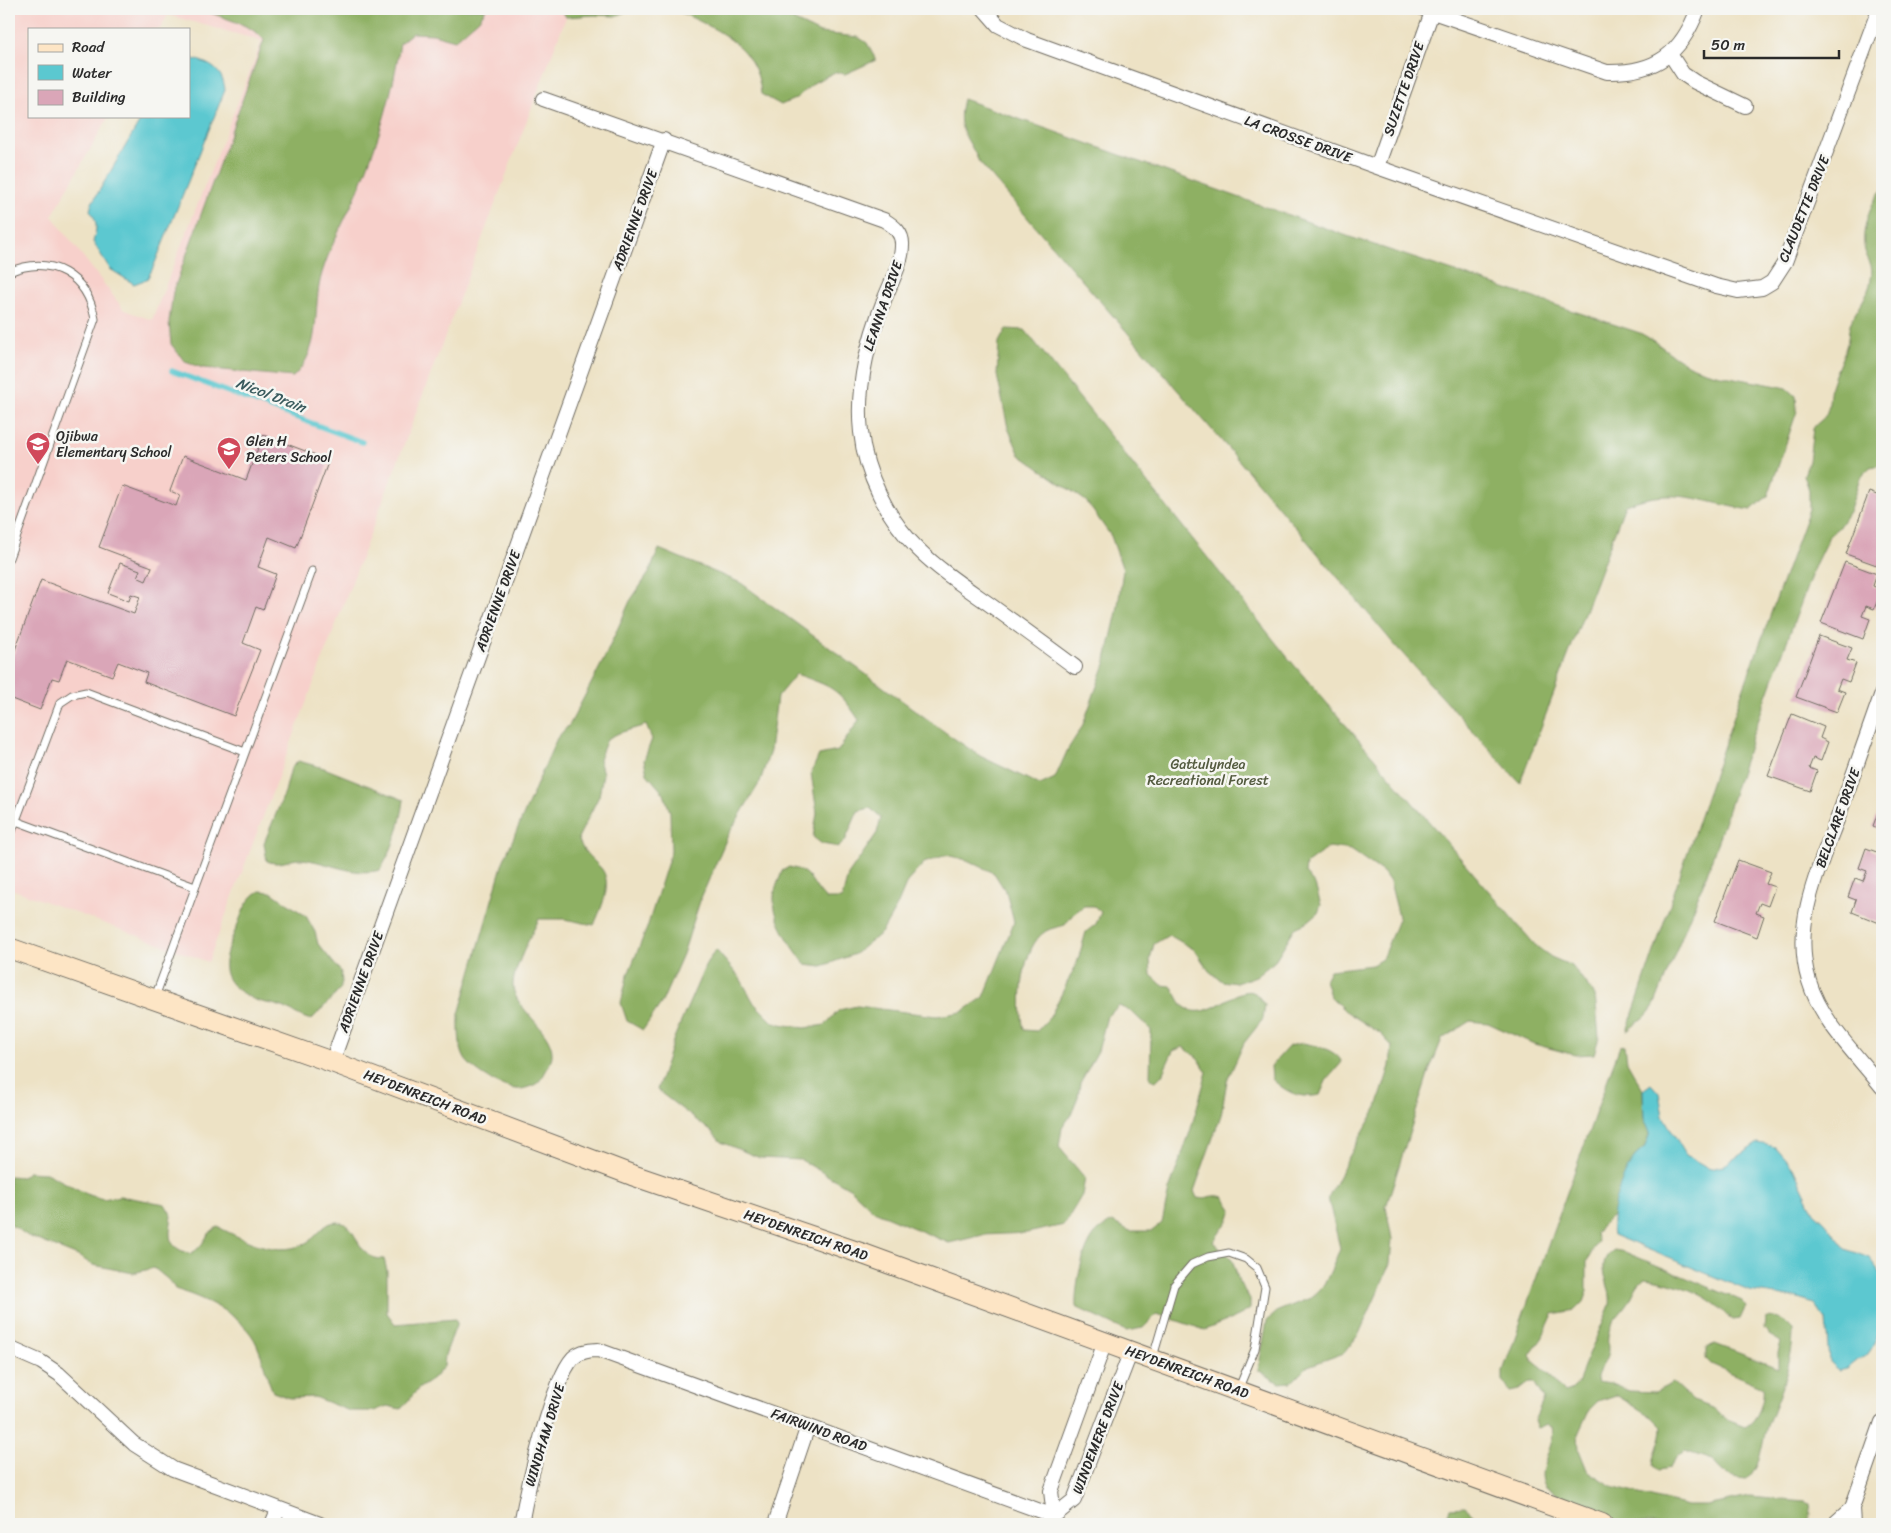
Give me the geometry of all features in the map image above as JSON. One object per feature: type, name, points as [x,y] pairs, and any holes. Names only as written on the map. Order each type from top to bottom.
[{"type":"street","points":[[1428,10],[1607,72],[1628,72],[1645,69],[1670,54],[1681,43],[1698,9]]},
{"type":"street","name":"CLAUDETTE DRIVE","points":[[1616,252],[1716,286],[1738,291],[1762,288],[1772,282],[1786,262],[1879,9]]},
{"type":"street","name":"SUZETTE DRIVE","points":[[1377,167],[1428,10]]},
{"type":"street","name":"LA CROSSE DRIVE","points":[[986,12],[998,25],[1027,40],[1616,252]]},
{"type":"street","points":[[1670,54],[1683,74],[1695,82],[1745,106]]},
{"type":"street","name":"LEANNA DRIVE","points":[[543,99],[664,140],[884,220],[894,226],[900,235],[903,245],[901,255],[874,324],[862,372],[860,397],[861,433],[865,451],[879,490],[897,524],[917,549],[944,572],[1075,666]]},
{"type":"street","name":"ADRIENNE DRIVE","points":[[332,1062],[664,140]]},
{"type":"street","name":"BELCLARE DRIVE","points":[[1882,693],[1813,886],[1804,925],[1803,944],[1809,982],[1824,1014],[1882,1087]]},
{"type":"street","name":"HEYDENREICH ROAD","points":[[9,948],[332,1062],[632,1175],[866,1255],[1602,1524]]},
{"type":"street","name":"WINDEMERE DRIVE","points":[[1053,1520],[1051,1491],[1105,1342]]},
{"type":"street","points":[[9,1348],[41,1362],[60,1374],[116,1427],[152,1457],[187,1476],[320,1524]]},
{"type":"street","name":"FAIRWIND ROAD","points":[[582,1352],[598,1350],[808,1426],[1053,1520]]},
{"type":"street","name":"WINDHAM DRIVE","points":[[521,1524],[534,1468],[560,1383],[570,1363],[582,1352]]},
{"type":"street","name":"WINDEMERE DRIVE","points":[[1053,1520],[1074,1500],[1131,1352]]},
{"type":"street","points":[[1853,1524],[1852,1508],[1882,1422]]},
{"type":"street","points":[[775,1524],[808,1426]]},
{"type":"street","points":[[1834,1524],[1852,1508]]},
{"type":"street","points":[[272,1524],[278,1510]]},
{"type":"lane","points":[[9,272],[23,266],[42,266],[74,276],[92,302],[95,319],[9,558]]},
{"type":"lane","points":[[154,1000],[312,571]]},
{"type":"lane","points":[[9,839],[60,703],[72,695],[86,692],[245,752]]},
{"type":"lane","points":[[16,821],[196,887]]},
{"type":"lane","points":[[1152,1360],[1174,1285],[1192,1264],[1208,1257],[1229,1253],[1246,1258],[1257,1268],[1265,1287],[1255,1349],[1238,1391]]},
{"type":"shaded area","name":"Glen H Peters School","points":[[9,9],[569,9],[208,962],[9,888]],"holes":[[[168,15],[262,41],[152,320],[124,310],[52,216],[108,118],[28,118],[28,28],[161,28]]]},
{"type":"green space","points":[[202,9],[486,9],[479,19],[455,40],[433,34],[412,33],[400,43],[389,98],[373,151],[360,186],[322,273],[313,341],[303,365],[293,377],[203,368],[185,362],[171,344],[169,322],[173,292],[264,40],[252,29],[244,25]]},
{"type":"green space","points":[[561,9],[631,9],[617,16],[566,17]]},
{"type":"green space","points":[[673,9],[770,9],[820,33],[858,37],[867,43],[876,60],[845,74],[835,72],[815,82],[795,99],[781,105],[761,94],[758,77],[751,62],[742,50],[717,31]]},
{"type":"green space","points":[[963,99],[1350,237],[1640,333],[1681,361],[1696,368],[1728,377],[1787,388],[1796,396],[1797,411],[1768,496],[1751,510],[1689,497],[1675,496],[1660,496],[1625,505],[1520,783],[1393,643],[1254,478],[979,162],[961,126],[960,118]]},
{"type":"green space","points":[[1882,190],[1882,465],[1870,467],[1859,480],[1850,510],[1838,528],[1830,534],[1815,565],[1753,734],[1707,874],[1654,1006],[1646,1016],[1627,1031],[1739,701],[1809,509],[1809,490],[1804,475],[1809,461],[1813,429],[1827,412],[1831,386],[1847,344],[1850,324],[1870,285],[1872,270],[1865,251],[1865,227],[1870,210]]},
{"type":"green space","name":"Gattulyndea Recreational Forest","points":[[1006,329],[1025,330],[1289,659],[1536,946],[1551,957],[1572,966],[1595,995],[1599,1037],[1594,1054],[1575,1055],[1534,1044],[1488,1023],[1470,1021],[1442,1039],[1428,1074],[1386,1207],[1392,1239],[1390,1263],[1381,1285],[1359,1334],[1344,1353],[1308,1366],[1292,1382],[1279,1383],[1258,1370],[1267,1321],[1278,1311],[1313,1297],[1324,1285],[1340,1248],[1328,1198],[1377,1107],[1390,1066],[1392,1046],[1381,1034],[1344,1010],[1330,996],[1325,980],[1330,970],[1372,965],[1382,959],[1399,917],[1390,882],[1383,872],[1351,850],[1329,847],[1306,864],[1305,873],[1315,885],[1321,905],[1318,913],[1306,923],[1295,928],[1274,962],[1256,976],[1236,983],[1222,981],[1209,971],[1195,950],[1169,935],[1154,944],[1150,959],[1151,975],[1162,985],[1171,986],[1186,1008],[1204,1011],[1248,991],[1255,993],[1265,1005],[1263,1019],[1244,1043],[1227,1081],[1221,1115],[1194,1191],[1197,1198],[1224,1197],[1232,1209],[1229,1219],[1213,1242],[1232,1259],[1239,1282],[1250,1299],[1250,1309],[1235,1318],[1205,1330],[1157,1314],[1143,1328],[1126,1331],[1076,1307],[1078,1279],[1083,1259],[1090,1241],[1097,1232],[1112,1222],[1130,1231],[1152,1231],[1162,1223],[1169,1190],[1190,1132],[1207,1072],[1198,1058],[1183,1047],[1173,1051],[1162,1075],[1156,1081],[1150,1079],[1151,1030],[1132,1012],[1119,1006],[1107,1016],[1098,1051],[1080,1083],[1078,1097],[1071,1115],[1062,1128],[1059,1147],[1085,1178],[1082,1195],[1064,1225],[1027,1233],[983,1235],[949,1243],[874,1211],[851,1189],[801,1160],[760,1158],[721,1142],[712,1132],[657,1090],[674,1038],[707,962],[716,950],[740,978],[754,1003],[774,1023],[805,1028],[825,1025],[839,1010],[857,1006],[937,1016],[962,1012],[984,997],[1014,922],[1006,892],[994,873],[967,860],[946,855],[924,863],[907,882],[897,906],[882,932],[855,954],[822,966],[805,964],[784,933],[777,915],[774,894],[782,871],[789,867],[797,869],[811,879],[826,899],[842,899],[848,875],[877,833],[881,817],[870,808],[858,811],[845,841],[839,847],[822,844],[813,837],[817,813],[811,773],[819,755],[838,751],[859,720],[839,694],[818,682],[796,674],[777,697],[770,751],[760,782],[728,835],[701,898],[683,954],[662,1002],[643,1030],[627,1021],[621,1003],[627,977],[647,928],[671,852],[670,812],[664,794],[647,774],[644,760],[652,739],[646,725],[619,733],[607,739],[599,759],[603,774],[599,796],[578,838],[584,850],[604,872],[606,879],[605,895],[594,925],[564,919],[539,919],[523,952],[516,972],[513,986],[515,996],[545,1034],[550,1044],[552,1054],[545,1073],[538,1083],[527,1088],[519,1089],[504,1086],[481,1074],[469,1064],[461,1049],[459,1014],[503,862],[557,738],[570,724],[604,659],[630,601],[649,573],[659,549],[741,583],[980,756],[1040,785],[1055,778],[1068,749],[1082,727],[1105,664],[1117,612],[1123,570],[1111,536],[1086,501],[1020,455],[1008,428],[997,375],[999,342]],"holes":[[[1084,906],[1094,906],[1101,912],[1096,924],[1086,932],[1077,963],[1050,1017],[1037,1031],[1024,1030],[1021,1006],[1023,976],[1031,949],[1038,938],[1046,931],[1065,925],[1073,914]]]},
{"type":"green space","points":[[298,761],[324,768],[404,800],[396,836],[380,870],[360,872],[302,859],[281,863],[267,861],[264,843],[285,792],[291,768]]},
{"type":"green space","points":[[260,891],[271,892],[306,916],[315,932],[318,944],[341,972],[342,982],[340,990],[311,1020],[283,1007],[253,999],[241,992],[227,978],[225,961],[227,951],[247,903]]},
{"type":"green space","points":[[1303,1043],[1330,1051],[1342,1062],[1326,1081],[1320,1095],[1306,1096],[1294,1094],[1272,1079],[1271,1066],[1289,1046]]},
{"type":"green space","points":[[1625,1045],[1627,1062],[1643,1090],[1644,1118],[1650,1132],[1644,1149],[1635,1156],[1623,1182],[1613,1215],[1601,1226],[1596,1234],[1598,1241],[1587,1261],[1587,1291],[1583,1302],[1575,1310],[1553,1314],[1541,1340],[1530,1355],[1533,1361],[1548,1373],[1564,1393],[1570,1391],[1579,1383],[1584,1366],[1610,1305],[1604,1268],[1605,1261],[1614,1250],[1625,1252],[1742,1301],[1746,1306],[1740,1319],[1733,1320],[1715,1304],[1689,1289],[1645,1278],[1609,1331],[1607,1356],[1596,1381],[1610,1383],[1629,1391],[1655,1392],[1673,1383],[1693,1401],[1713,1408],[1727,1420],[1745,1427],[1754,1420],[1760,1410],[1763,1387],[1711,1364],[1706,1359],[1706,1348],[1715,1344],[1778,1368],[1778,1352],[1781,1342],[1769,1335],[1764,1328],[1765,1318],[1770,1316],[1785,1322],[1793,1330],[1791,1355],[1767,1426],[1756,1467],[1747,1479],[1727,1474],[1712,1460],[1685,1451],[1677,1456],[1670,1468],[1658,1470],[1653,1466],[1662,1427],[1652,1417],[1616,1395],[1598,1401],[1589,1410],[1578,1434],[1579,1450],[1587,1470],[1615,1488],[1688,1506],[1707,1506],[1749,1497],[1804,1502],[1810,1504],[1811,1513],[1807,1524],[1619,1524],[1591,1514],[1546,1487],[1542,1473],[1553,1435],[1552,1427],[1547,1425],[1537,1429],[1534,1421],[1544,1399],[1534,1382],[1529,1382],[1519,1390],[1510,1392],[1503,1381],[1503,1371],[1611,1070],[1620,1046]]},
{"type":"green space","points":[[28,1172],[46,1173],[89,1195],[103,1199],[120,1196],[165,1204],[172,1216],[170,1235],[173,1244],[190,1254],[218,1227],[263,1246],[287,1249],[309,1241],[329,1224],[337,1222],[344,1224],[354,1234],[367,1254],[374,1258],[384,1259],[387,1271],[387,1313],[395,1324],[455,1319],[457,1323],[445,1355],[444,1366],[433,1379],[418,1389],[401,1409],[387,1406],[374,1411],[350,1411],[314,1397],[290,1398],[273,1392],[257,1345],[251,1334],[233,1316],[198,1297],[175,1289],[171,1282],[154,1268],[133,1273],[93,1265],[78,1256],[28,1236],[9,1223],[9,1176],[22,1177]]},
{"type":"green space","points":[[1465,1507],[1474,1515],[1473,1524],[1444,1524],[1450,1508]]},
{"type":"water","points":[[190,58],[213,67],[221,76],[225,90],[147,279],[134,284],[110,269],[93,242],[96,225],[90,210],[92,203],[142,118],[190,118]]},
{"type":"water","points":[[1651,1084],[1659,1093],[1663,1116],[1686,1155],[1710,1169],[1723,1166],[1758,1143],[1775,1147],[1793,1168],[1814,1212],[1825,1222],[1846,1249],[1869,1258],[1882,1275],[1882,1328],[1868,1355],[1857,1360],[1847,1368],[1838,1370],[1829,1362],[1826,1320],[1814,1304],[1796,1298],[1749,1291],[1613,1235],[1612,1216],[1620,1186],[1633,1159],[1644,1148],[1650,1133],[1644,1118],[1643,1090]]},
{"type":"building","name":"Glen H Peters School","points":[[263,435],[329,460],[296,548],[269,537],[258,567],[276,574],[263,610],[256,607],[243,643],[260,650],[234,716],[144,682],[147,673],[118,662],[112,676],[67,659],[59,680],[52,678],[40,710],[9,698],[9,666],[41,580],[134,614],[140,597],[131,594],[129,601],[108,593],[120,563],[140,570],[137,577],[146,581],[152,567],[99,547],[122,486],[176,506],[180,495],[170,491],[183,456],[246,480]]},
{"type":"building","points":[[1869,492],[1882,497],[1882,567],[1846,554]]},
{"type":"building","points":[[1845,562],[1877,574],[1873,586],[1882,590],[1874,609],[1866,606],[1862,616],[1870,619],[1863,639],[1821,623]]},
{"type":"building","points":[[1819,636],[1852,648],[1847,660],[1856,663],[1849,682],[1841,679],[1837,689],[1845,692],[1837,712],[1796,697]]},
{"type":"building","points":[[1792,714],[1824,727],[1820,738],[1828,742],[1821,761],[1813,758],[1809,768],[1817,771],[1810,791],[1768,776]]},
{"type":"building","points":[[1880,807],[1882,808],[1882,830],[1873,826]]},
{"type":"building","points":[[1882,830],[1882,844],[1877,842]]},
{"type":"building","points":[[1866,848],[1882,854],[1882,924],[1852,912],[1856,900],[1848,897],[1855,878],[1863,881],[1867,871],[1859,868]]},
{"type":"building","points":[[1738,860],[1771,872],[1766,884],[1775,887],[1768,906],[1760,903],[1756,913],[1764,916],[1757,937],[1715,921]]},
{"type":"waterway","name":"Nicol Drain","points":[[172,371],[362,442]]},
{"type":"place","name":"Ojibwa Elementary School","points":[[38,465]]},
{"type":"place","name":"Glen H Peters School","points":[[229,470]]}]
